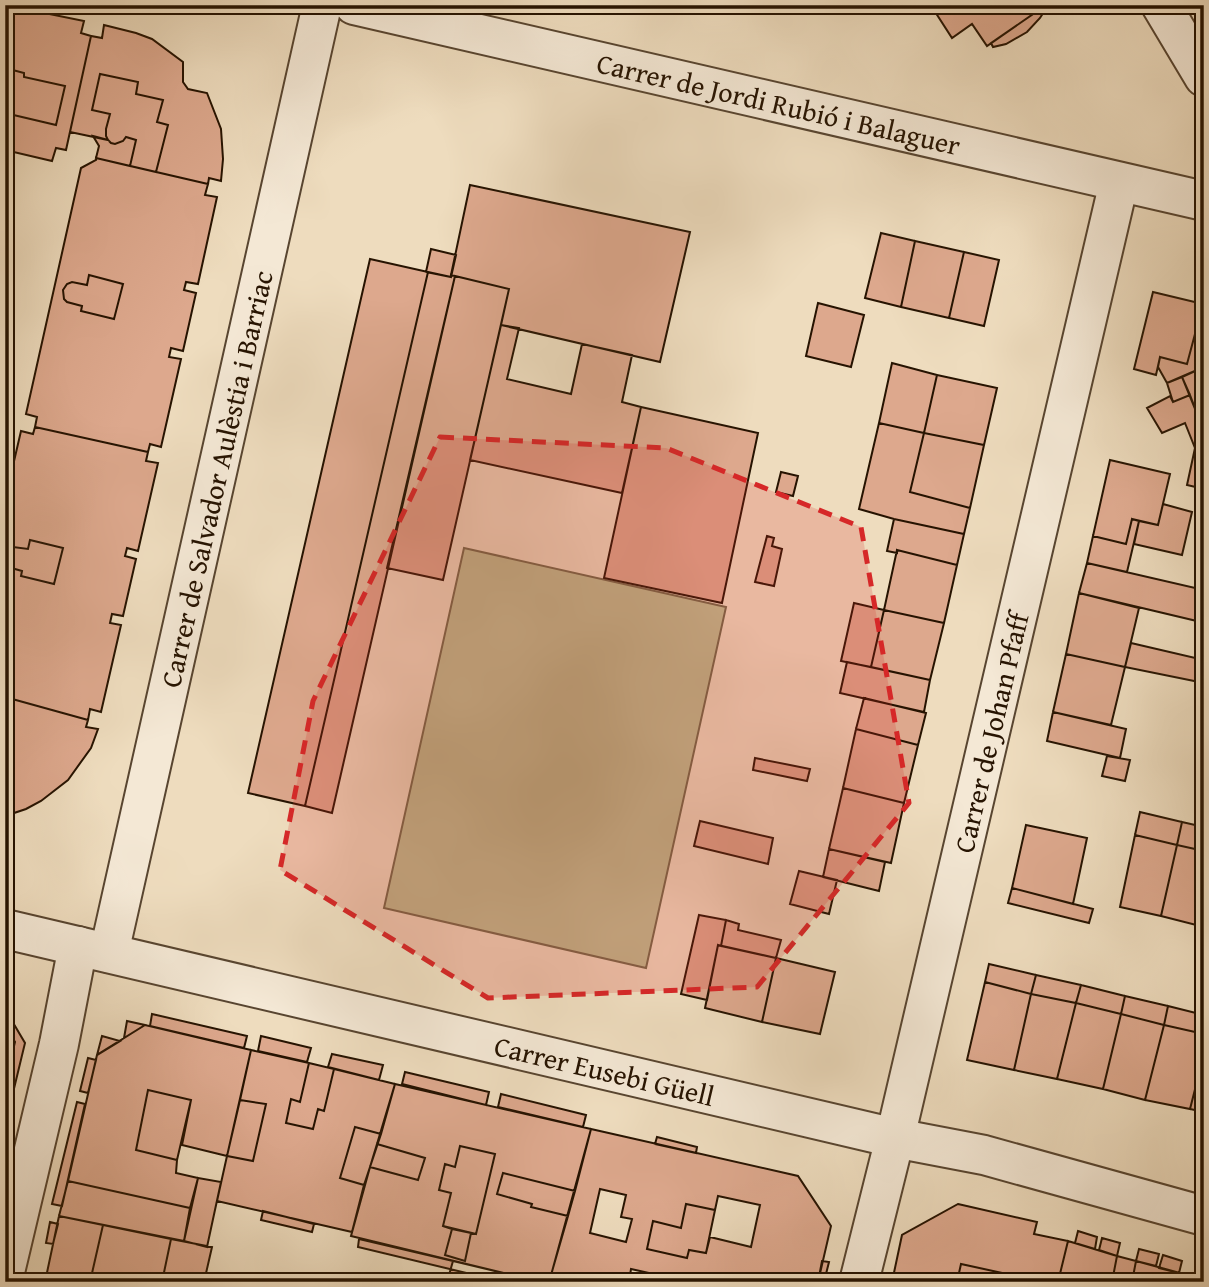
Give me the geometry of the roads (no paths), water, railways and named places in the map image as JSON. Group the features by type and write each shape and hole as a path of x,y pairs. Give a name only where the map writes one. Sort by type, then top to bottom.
{"street":[{"name":"Carrer de Salvador Aulèstia i Barriac","path":"5,1272 59,1044 93,949 322,5"},
{"name":"Carrer de Jordi Rubió i Balaguer","path":"354,5 1204,201"},
{"path":"1161,5 1204,77"},
{"name":"Carrer de Johan Pfaff","path":"859,1282 1119,182"},
{"name":"Carrer Eusebi Güell","path":"5,929 895,1138 984,1155 1204,1216"}]}
